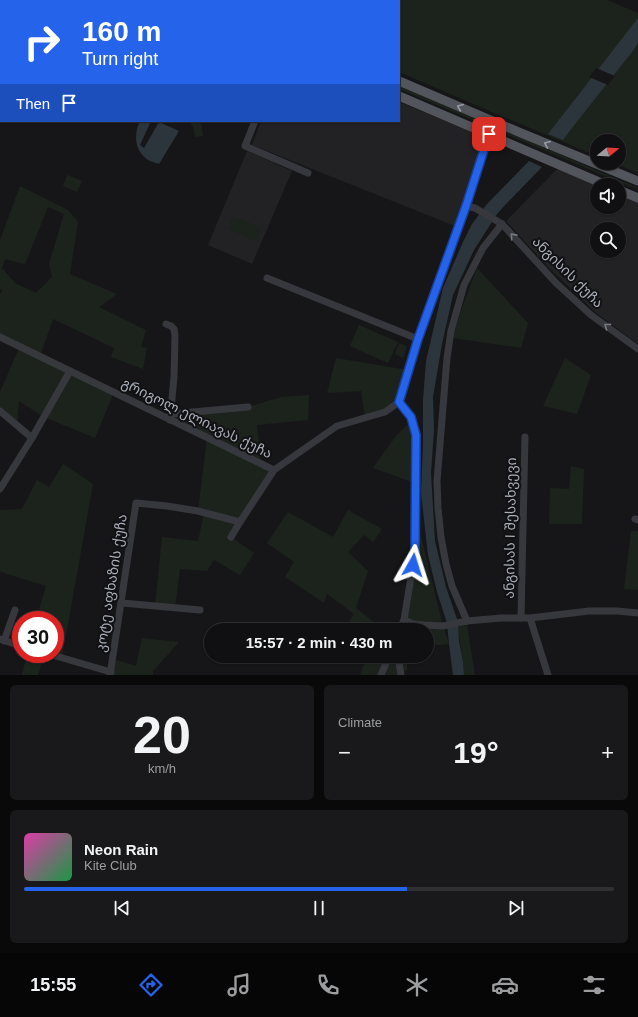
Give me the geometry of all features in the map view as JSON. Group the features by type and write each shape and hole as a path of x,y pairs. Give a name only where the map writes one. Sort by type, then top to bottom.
{"main road":[{"path":"400,81 521,134 638,182"},
{"path":"400,96 590,178"},
{"path":"626,193 638,198"}],"street":[{"path":"254,122 245,146 308,173"},
{"path":"402,623 415,552 416,435 411,417 399,402 418,339 466,206 489,134"},
{"name":"ანგისის ქუჩა","path":"466,206 475,208 502,224 556,283 591,315 638,349"},
{"path":"467,621 452,586 440,537 437,481 447,358 451,331 464,285 483,248 502,224"},
{"path":"267,278 418,339"},
{"path":"166,324 174,329 175,336 174,377 170,416 248,406"},
{"name":"გრიგოლ ელიავას ქუჩა","path":"0,337 70,371 170,416 274,470 337,426 385,412 399,402"},
{"path":"0,489 32,438 70,371"},
{"path":"0,411 32,438"},
{"name":"ანგისას I შესახვევი","path":"521,618 525,437"},
{"path":"231,536 274,470"},
{"name":"კოტე აფხაზის ქუჩა","path":"111,674 136,503 198,511 240,522"},
{"path":"122,603 200,610"},
{"path":"12,643 2,640 16,610"},
{"name":"ანგისას I შესახვევი","path":"404,620 413,624 424,626 443,626 467,621 501,618 530,618 589,611 638,613"},
{"path":"530,618 548,675"},
{"path":"64,659 111,674"},
{"path":"381,675 386,663"},
{"path":"399,663 401,675"}],"shaded area":[{"path":"400,0 607,0 638,13 638,173 626,168 626,134 590,134 590,153 400,72"},
{"path":"638,18 638,43 632,52 563,140 548,134"},
{"path":"400,86 590,168 590,170 400,89"},
{"path":"400,102 485,137 455,226 252,145 261,122 400,122"},
{"path":"140,122 151,122 140,145 144,148 159,122 179,131 159,164 145,158 138,149 136,132"},
{"path":"190,122 201,122 203,136 195,137 194,129"},
{"path":"247,151 292,171 252,264 208,245"},
{"path":"529,161 542,167 497,214 474,250 453,295 442,344 433,397 434,430 431,473 435,541 446,587 458,622 464,675 453,675 447,623 437,592 428,555 421,493 423,400 426,361 443,288 472,224 487,204"},
{"path":"560,166 590,181 590,214 626,214 626,193 638,198 638,344 595,312 549,268 506,221"},
{"path":"591,170 596,170 615,178 610,178"},
{"path":"67,175 82,181 77,192 63,186"},
{"path":"626,183 638,188 638,190 626,185"},
{"path":"20,186 68,210 78,222 70,274 117,294 99,307 146,330 141,347 147,348 143,369 111,357 114,348 53,319 40,356 114,392 95,438 44,417 19,401 17,425 0,411 0,392 20,346 0,337 0,295 2,290 0,289 0,240","holes":["48,207 64,214 49,264 52,277 36,293 15,283 2,268 5,259 25,264"]},
{"path":"233,216 261,228 256,241 228,229"},
{"path":"477,268 528,323 521,348 453,338 460,313"},
{"path":"359,325 398,342 388,363 350,346"},
{"path":"399,343 407,346 403,358 395,354"},
{"path":"336,358 408,370 399,402 365,418 361,391 327,393"},
{"path":"565,358 591,375 577,414 543,406"},
{"path":"309,395 308,420 257,425 261,464 274,470 231,537 254,553 240,575 214,560 207,571 180,569 175,608 155,606 162,537 198,541 204,513 198,511 207,438 170,420 171,414 248,407 281,397"},
{"path":"407,425 416,435 415,483 373,468 396,436"},
{"path":"63,464 93,484 64,647 64,611 39,611 46,586 0,571 0,510 22,509 37,480 49,487"},
{"path":"571,466 584,469 582,524 549,524 550,488 569,489"},
{"path":"348,510 382,529 373,542 364,535 348,552 368,571 356,608 375,623 348,623 354,614 327,594 324,603 285,577 294,562 267,543 288,512 333,537"},
{"path":"415,512 443,626 449,644 434,644 434,623 400,623 415,552"},
{"path":"631,531 638,531 638,590 624,589"},
{"path":"467,625 475,675 464,675 458,627"},
{"path":"142,638 179,642 153,671 153,675 110,675 113,659 136,666"},
{"path":"25,663 42,663 38,675 22,675"},
{"path":"364,663 407,663 407,670 401,671 401,675 360,675"}],"pier":[{"path":"596,68 615,76 608,85 589,77"}],"route":[{"path":"413,565 415,552 416,435 411,417 399,402 418,339 466,206 489,134"}]}
